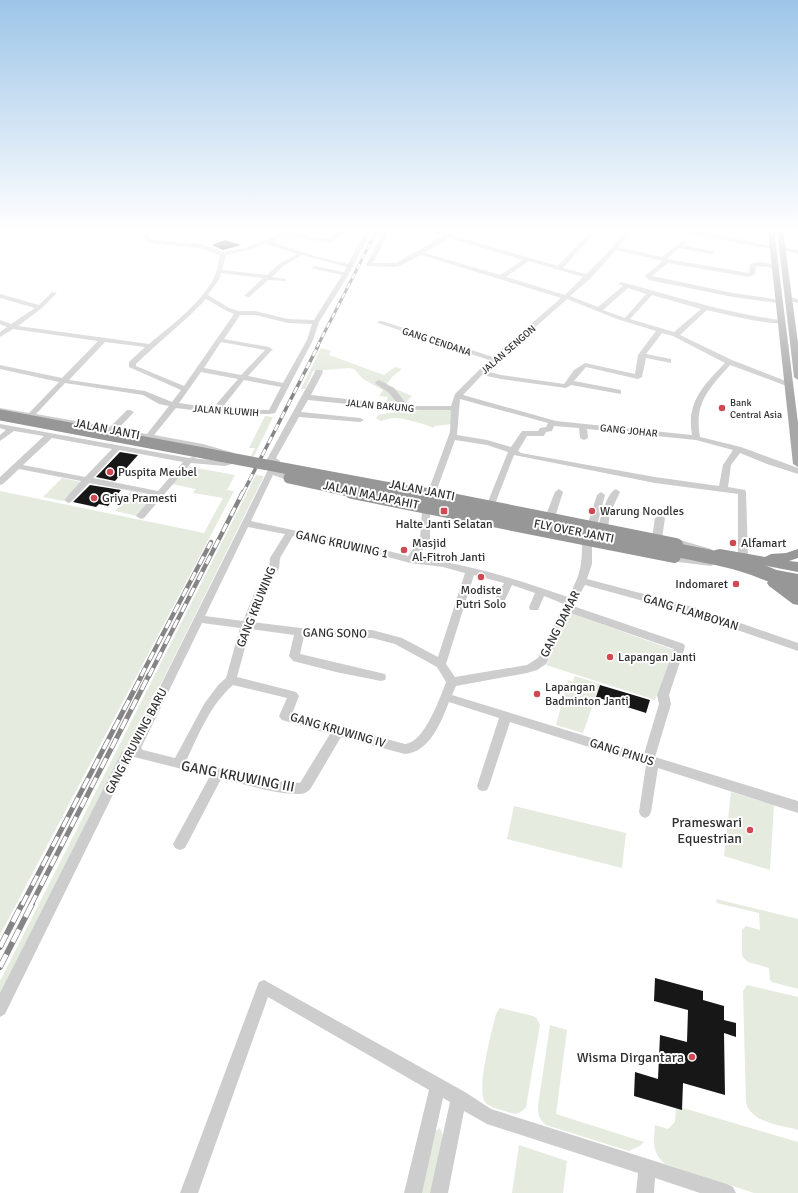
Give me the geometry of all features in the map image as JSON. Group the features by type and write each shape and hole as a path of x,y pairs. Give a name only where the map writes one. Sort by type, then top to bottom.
{"highway":[{"name":"JALAN MAJAPAHIT","path":"0,415 272,472 345,484"},
{"name":"JALAN MAJAPAHIT","path":"0,421 55,435 743,563 798,567"},
{"name":"JALAN MAJAPAHIT","path":"272,472 348,479 675,550"},
{"name":"FLY OVER JANTI","path":"345,484 738,563 767,572 787,582 798,590"},
{"path":"743,563 780,558 798,553"},
{"path":"743,563 798,579"},
{"path":"743,563 777,584 798,600"}],"main road":[{"path":"776,286 798,464"},
{"path":"786,286 798,377"},
{"path":"781,325 792,328"}],"street":[{"path":"185,389 133,367 132,364 150,346 173,328 212,286"},
{"path":"247,296 258,286"},
{"path":"199,369 286,386 310,340 316,322 339,286"},
{"path":"527,286 566,297 626,320 675,335 729,362 787,383"},
{"name":"JALAN SENGON","path":"432,492 453,437 455,402 458,396 493,359 579,286"},
{"path":"599,310 623,286"},
{"path":"626,286 705,309 781,325"},
{"path":"687,286 734,295 778,301"},
{"path":"0,335 40,307 54,293"},
{"path":"626,320 650,293"},
{"path":"204,295 238,313 255,312 288,321 316,322"},
{"path":"0,296 40,307"},
{"path":"788,299 798,300"},
{"path":"675,335 705,309"},
{"path":"149,437 174,405 238,313"},
{"path":"0,322 13,326 150,346"},
{"name":"GANG CENDANA","path":"380,322 493,359"},
{"path":"480,372 501,377 566,386 577,372 585,365 638,377 642,355 661,330"},
{"path":"31,415 103,340"},
{"path":"215,411 243,377 269,349 219,340"},
{"path":"642,355 668,361"},
{"path":"696,438 694,416 698,403 703,392 729,362"},
{"name":"JALAN KLUWIH","path":"0,367 64,381 145,393 162,402 215,411 270,412 286,386"},
{"path":"272,472 276,462 270,461 319,372"},
{"path":"379,382 391,390 406,408"},
{"path":"569,382 618,392"},
{"name":"GANG JOHAR","path":"458,396 556,422 696,438 738,449 798,471"},
{"name":"JALAN BAKUNG","path":"306,397 406,408 455,408"},
{"name":"JALAN JANTI","path":"0,410 200,446 231,455 236,460 225,463 188,460 0,426"},
{"path":"112,430 130,412"},
{"path":"296,414 360,420"},
{"path":"0,482 70,422"},
{"path":"491,504 510,454 514,451 520,437 525,433 541,434 542,430 548,429 551,424 556,422"},
{"path":"583,426 584,438"},
{"path":"0,439 12,429"},
{"path":"453,437 491,444 514,451 519,455 620,474 742,492 743,563"},
{"path":"141,516 188,460 202,454 203,452 200,446"},
{"path":"68,500 117,448"},
{"path":"723,489 727,465 738,449"},
{"path":"17,466 160,494"},
{"name":"JALAN JANTI","path":"272,472 338,474 432,492 592,526 658,538 711,557"},
{"name":"JALAN JANTI","path":"272,472 328,491 587,544 674,560 711,557"},
{"name":"GANG KRUWING BARU","path":"0,1009 126,756 135,749 245,523 272,472"},
{"path":"328,491 324,488 322,480 328,475 338,474"},
{"path":"550,517 559,492"},
{"path":"603,528 606,513 616,492"},
{"path":"592,526 600,495"},
{"path":"513,528 519,510"},
{"path":"410,560 424,539 426,511"},
{"path":"658,538 660,518"},
{"name":"GANG KRUWING 1","path":"245,523 376,551 410,560 443,564 510,581 541,591 569,605 680,648 663,695 665,704 650,760"},
{"name":"GANG KRUWING","path":"231,680 246,625 259,594 274,568 275,558 290,533"},
{"name":"GANG DAMAR","path":"452,682 527,669 539,664 542,661 569,605 582,582 587,564 587,544"},
{"path":"446,697 452,682 441,664 471,571"},
{"path":"501,597 510,581"},
{"name":"GANG FLAMBOYAN","path":"582,582 693,611 798,647"},
{"path":"534,607 541,591"},
{"name":"GANG SONO","path":"198,619 300,633 372,634 398,641 441,664"},
{"path":"300,633 294,656 297,658 336,668 381,676"},
{"path":"178,764 211,702 223,685 231,680"},
{"name":"GANG KRUWING IV","path":"231,680 292,695 293,696 285,716 286,717 404,749 418,745 428,731 446,697"},
{"name":"GANG PINUS","path":"446,697 798,807"},
{"path":"484,786 506,716"},
{"name":"GANG KRUWING III","path":"135,749 135,751 139,754 178,764 278,786 299,789 304,788 307,784 338,731"},
{"path":"645,812 650,760"},
{"path":"180,844 218,773"},
{"path":"189,1193 264,987 438,1086 487,1116 727,1193"},
{"path":"413,1193 438,1086"},
{"path":"439,1193 458,1098"},
{"path":"645,1193 647,1167"}],"shaded area":[{"path":"321,348 331,351 329,355 384,375 395,367 402,369 392,377 386,385 412,396 407,401 409,403 401,407 395,406 395,403 386,402 388,397 379,396 383,390 363,379 354,369 349,368 313,371 305,389 301,389"},
{"path":"453,409 452,424 435,426 433,428 396,418 380,421 376,418 378,415 397,412"},
{"path":"265,416 273,417 254,456 251,456 255,448 249,448"},
{"path":"186,466 235,475 227,490 234,491 0,935 0,491 204,533 223,498 193,493 196,489 171,484"},
{"path":"256,475 264,476 127,752 0,1001 0,981"},
{"path":"62,478 81,482 63,501 43,497"},
{"path":"131,491 153,496 137,516 115,511"},
{"name":"Lapangan Janti","path":"570,613 674,650 655,700 546,665"},
{"path":"575,676 600,684 583,733 556,725 568,680 573,682"},
{"name":"Prameswari Equestrian","path":"731,792 774,805 770,870 724,856"},
{"path":"514,806 626,833 622,868 507,839"},
{"path":"716,899 798,919 798,989 772,982 770,980 769,968 748,962 742,956 742,930 746,926 760,930 759,913 717,903"},
{"path":"747,985 798,997 798,1130 775,1125 760,1119 749,1110 746,1103 743,991"},
{"path":"500,1008 533,1016 537,1019 540,1025 526,1107 521,1112 516,1114 494,1108 485,1102 483,1095 483,1072 488,1046 496,1014"},
{"path":"550,1025 567,1030 556,1114 644,1142 640,1146 629,1151 546,1125 540,1119 538,1106"},
{"path":"676,1106 798,1142 798,1193 754,1193 665,1164 655,1151 655,1125 668,1129 675,1122"},
{"path":"440,1128 443,1135 431,1193 420,1193 434,1132"},
{"path":"519,1145 567,1161 563,1193 512,1193"}],"building":[{"path":"120,452 138,455 115,481 96,477"},
{"name":"Griya Pramesti","path":"90,485 121,490 108,506 99,504 96,507 73,502"},
{"path":"600,685 650,700 646,713 596,697"},
{"name":"Wisma Dirgantara","path":"655,978 703,991 703,1000 724,1006 724,1020 736,1023 736,1037 724,1033 725,1095 683,1083 682,1110 634,1096 635,1072 658,1079 660,1035 687,1042 688,1010 654,1001"}],"railway":[{"path":"317,347 348,286"},
{"path":"243,493 318,346"},
{"path":"149,676 243,492"},
{"path":"141,676 211,542"},
{"path":"22,905 142,675"},
{"path":"31,905 149,675"},
{"path":"0,947 22,904"},
{"path":"0,967 32,904"}],"place":[{"name":"Bank Central Asia","path":"722,408"},
{"name":"Puspita Meubel","path":"110,472"},
{"name":"Griya Pramesti","path":"94,498"},
{"name":"Halte Janti Selatan","path":"444,511"},
{"name":"Warung Noodles","path":"592,511"},
{"name":"Alfamart","path":"733,543"},
{"name":"Masjid Al-Fitroh Janti","path":"404,550"},
{"name":"Modiste Putri Solo","path":"481,577"},
{"name":"Indomaret","path":"736,584"},
{"name":"Lapangan Janti","path":"610,657"},
{"name":"Lapangan Badminton Janti","path":"537,694"},
{"name":"Prameswari Equestrian","path":"750,830"},
{"name":"Wisma Dirgantara","path":"692,1057"}]}
